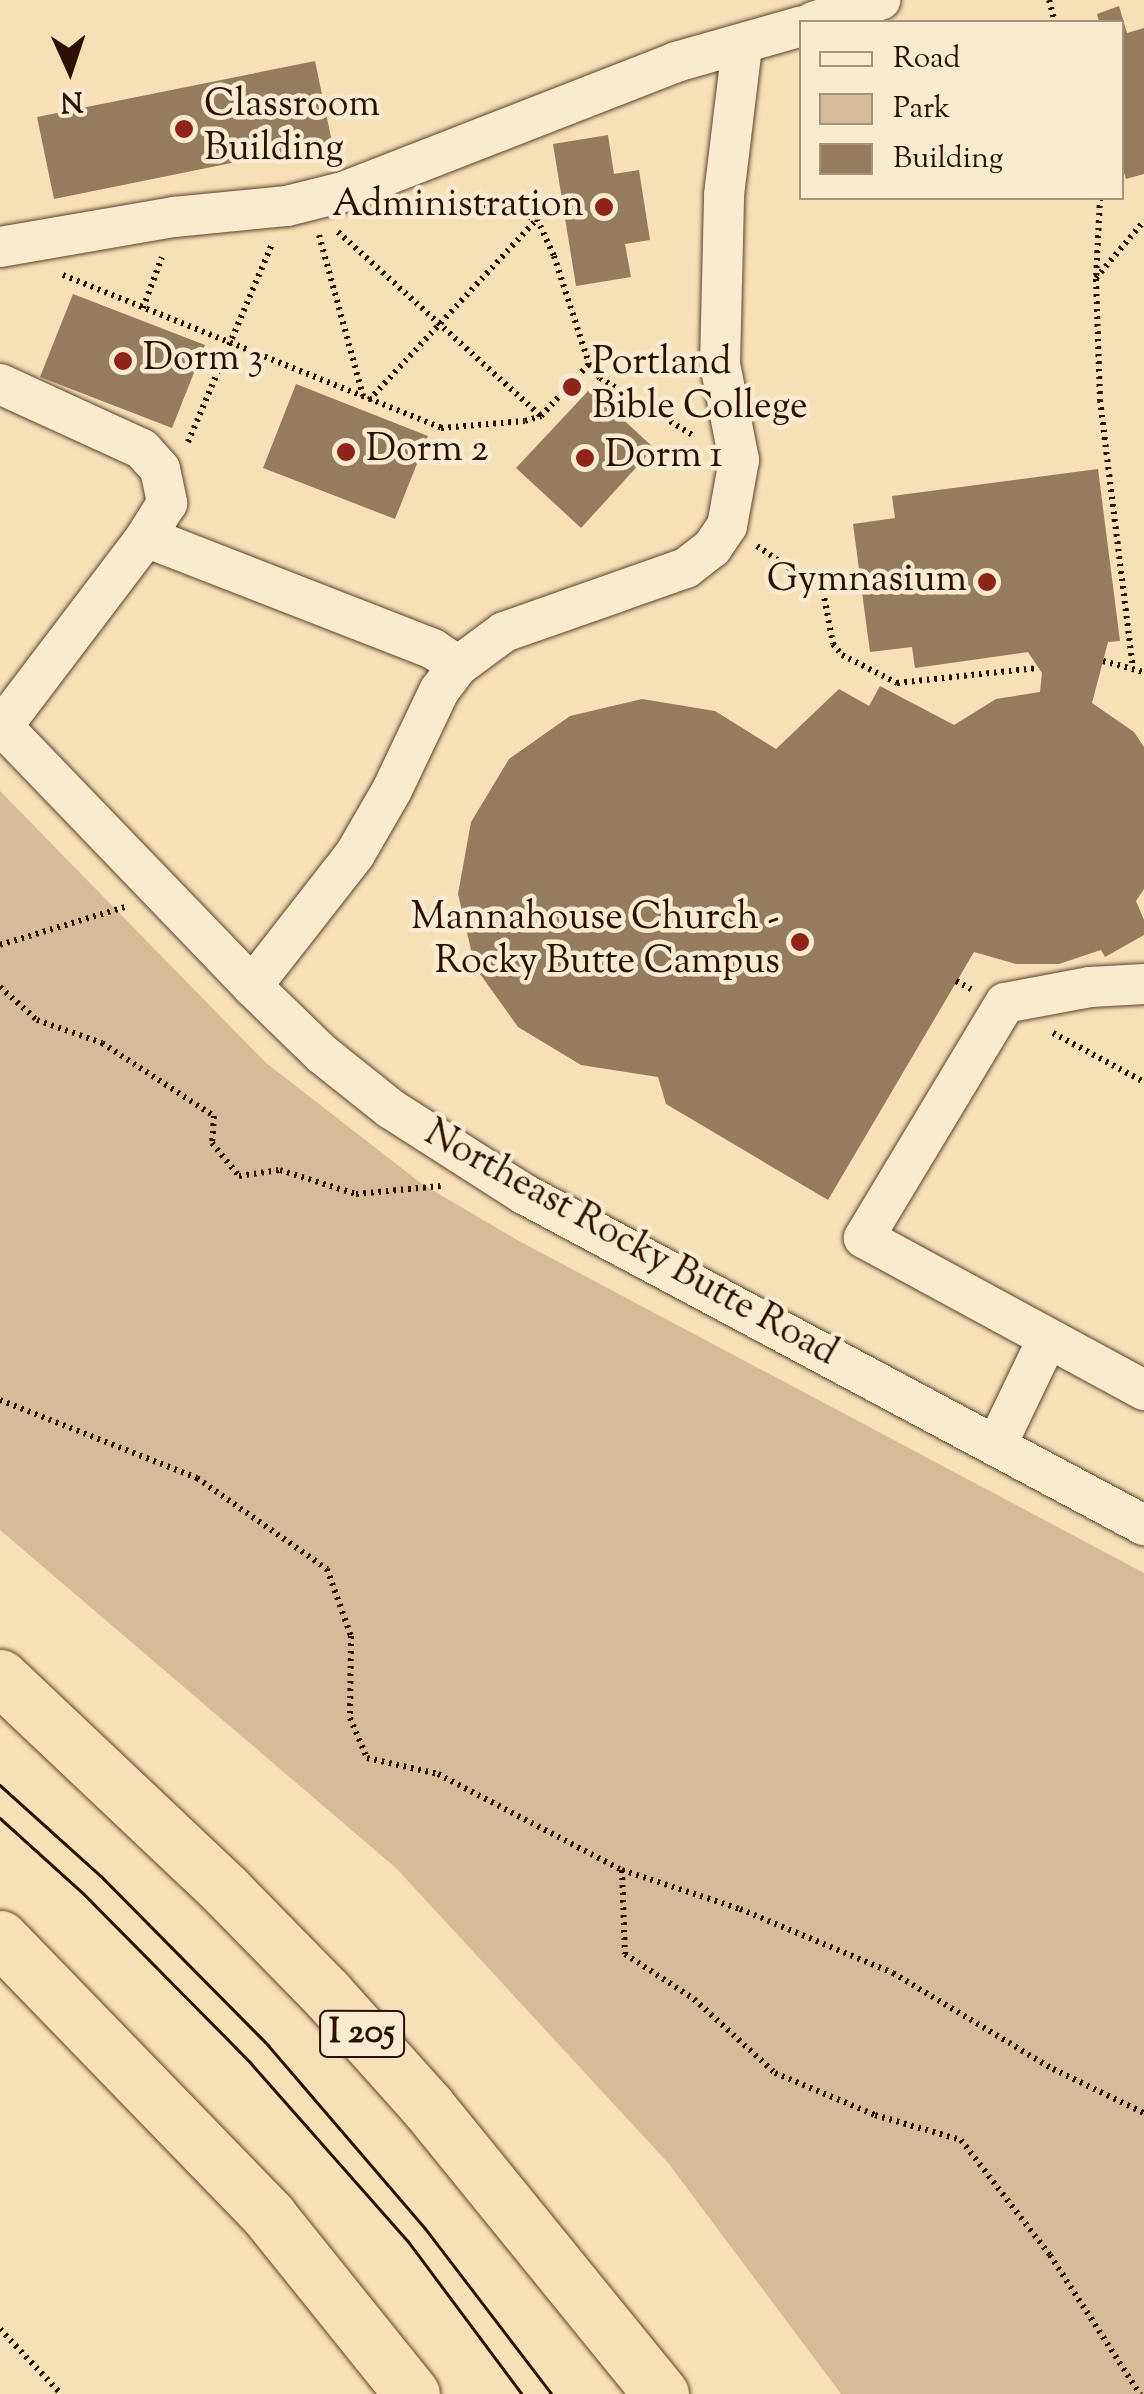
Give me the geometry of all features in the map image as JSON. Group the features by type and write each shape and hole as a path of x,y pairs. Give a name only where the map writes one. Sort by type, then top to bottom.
{"highway":[{"name":"I 205","path":"0,1677 226,1891 326,1993 427,2106 660,2394"},
{"path":"0,1938 269,2216 412,2394"}],"street":[{"path":"818,20 866,2"},
{"path":"0,247 174,217 287,206 339,218 676,62 799,27"},
{"path":"252,986 355,854 392,790 439,691 458,666 504,632 686,568 712,548 727,526 739,460 720,364 724,195 742,46"},
{"path":"0,384 142,449 160,469 166,503 146,538 1,725"},
{"path":"146,538 432,648 458,666"},
{"name":"Northeast Rocky Butte Road","path":"1,725 252,986 322,1054 391,1110 474,1164 1144,1525"},
{"path":"1144,984 1090,987 1004,1003 864,1238 1144,1390"},
{"path":"996,1446 1047,1340"}],"path":[{"path":"1100,200 1096,279 1100,400 1134,667"},
{"path":"413,203 499,210 537,219"},
{"path":"304,237 319,235 339,218 440,324 541,416"},
{"path":"367,398 537,219"},
{"path":"537,219 554,256 589,364 600,378 692,434"},
{"path":"1096,279 1144,220"},
{"path":"319,235 367,398"},
{"path":"160,469 184,450 274,240 255,243"},
{"path":"146,258 181,253"},
{"path":"143,308 163,256"},
{"path":"76,267 60,272 441,428 525,422 541,416 589,364"},
{"path":"727,526 823,591 833,644 858,665 897,684 1038,668"},
{"path":"1103,661 1144,672"},
{"path":"0,945 165,895"},
{"path":"0,987 37,1020 102,1044 214,1116 212,1143 239,1176 280,1170 356,1194 449,1186 474,1164"},
{"path":"0,1400 197,1478 327,1569 352,1636 350,1718 368,1758 438,1774 622,1870 740,1909 893,1973 1053,2069 1144,2113"},
{"path":"622,1870 625,1954 694,1999 775,2073 875,2114 962,2140 1050,2255 1140,2394"},
{"path":"0,2330 61,2394"}],"green space":[{"path":"0,791 265,1062 422,1184 519,1241 1144,1573 1144,2394 841,2394 669,2164 396,1868 0,1530"}],"building":[{"path":"1119,6 1123,20 1098,20 1097,14"},
{"path":"1124,23 1127,33 1144,28 1144,174 1126,179"},
{"name":"Classroom Building","path":"315,61 332,142 309,147 311,157 287,162 285,152 54,199 37,117"},
{"name":"Administration","path":"608,135 614,174 639,170 650,240 625,244 631,277 576,286 553,144"},
{"name":"Dorm 3","path":"73,294 205,345 172,428 40,377"},
{"name":"Dorm 2","path":"296,384 428,436 395,519 263,468"},
{"name":"Dorm 1","path":"590,389 654,448 581,528 516,468"},
{"name":"Mannahouse Church - Rocky Butte Campus","path":"1098,469 1120,641 1108,642 1092,703 1134,732 1144,747 1144,889 1136,901 1144,920 1144,935 1105,957 1101,950 1059,964 1016,964 974,952 828,1200 666,1104 658,1077 581,1065 518,1027 475,967 458,894 471,822 509,759 570,716 642,699 715,711 776,749 839,689 869,706 880,686 954,725 996,699 1040,692 1042,673 1028,652 915,668 912,647 870,652 853,524 895,518 892,496"}],"tram line":[{"path":"0,1785 101,1876 269,2046 425,2228 552,2394"},
{"path":"0,1818 83,1893 250,2062 408,2241 522,2394"}],"place":[{"name":"Classroom Building","path":"184,129"},
{"name":"Administration","path":"604,207"},
{"name":"Dorm 3","path":"123,361"},
{"name":"Portland Bible College","path":"572,387"},
{"name":"Dorm 2","path":"346,452"},
{"name":"Dorm 1","path":"585,458"},
{"name":"Gymnasium","path":"987,582"},
{"name":"Mannahouse Church - Rocky Butte Campus","path":"800,942"}]}
